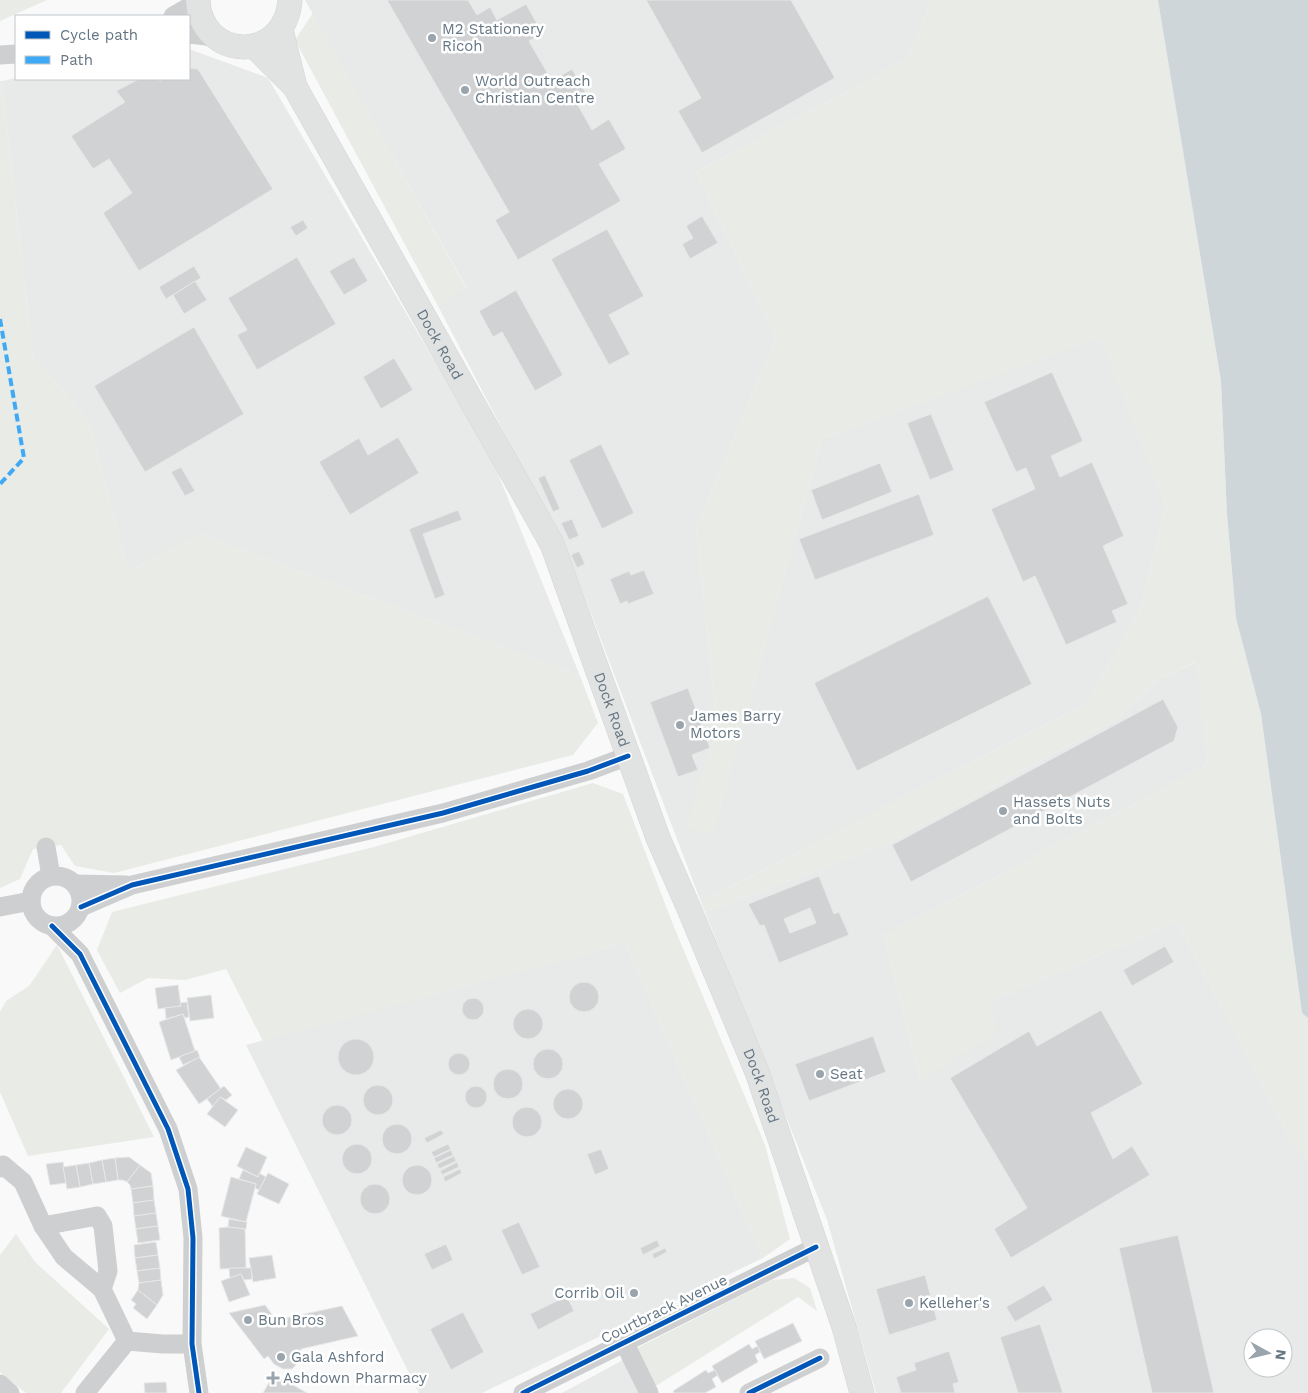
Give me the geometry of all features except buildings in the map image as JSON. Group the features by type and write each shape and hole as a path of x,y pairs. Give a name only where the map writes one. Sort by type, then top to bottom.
{"main road":[{"path":"198,1 203,21 215,37 233,46 254,46 269,40 281,30 287,20 290,0"},
{"name":"Dock Road","path":"281,30 295,87 552,544 658,838 756,1072 844,1327 862,1393"},
{"name":"Dock Road","path":"254,46 295,87"}],"street":[{"path":"175,15 198,1"},
{"path":"190,34 215,37"},
{"path":"0,55 15,54"},
{"path":"80,954 80,910 80,891 68,878 51,876 43,879 37,885 31,901 36,917 42,923 52,926 67,925 80,910 132,885 443,813 588,771 628,756"},
{"path":"46,847 51,876"},
{"path":"75,884 132,885"},
{"path":"0,907 31,901"},
{"path":"52,926 80,954 168,1130 188,1189 193,1238 192,1344 199,1393"},
{"path":"0,1168 3,1165 22,1182 43,1226 64,1257 102,1289 127,1341"},
{"path":"43,1226 96,1216 103,1226 108,1271 102,1289"},
{"name":"Courtbrack Avenue","path":"523,1393 816,1248"},
{"path":"127,1341 192,1344"},
{"path":"85,1393 127,1341"},
{"path":"624,1342 649,1393"},
{"path":"749,1393 820,1358"},
{"path":"0,1384 10,1393"}],"shaded area":[{"path":"0,0 47,0 0,21"},
{"path":"305,0 932,0 906,60 696,172 776,337 696,528 717,727 686,828 713,834 822,439 1100,337 1166,505 1141,608 1087,703 701,902 571,561 438,306 466,287"},
{"path":"932,0 1158,0 1221,381 1227,514 1236,618 1261,714 1302,1013 1308,1018 1308,1159 1291,1140 1177,922 991,1001 997,1033 920,1081 884,936 1208,765 1195,662 1159,679 1119,718 887,844 705,912 701,902 1087,703 1141,608 1166,505 1100,338 822,439 713,835 685,829 717,727 696,528 776,337 696,172 906,60"},
{"path":"1158,0 1308,0 1308,1018 1302,1013 1261,714 1236,618 1227,514 1221,381"},
{"path":"313,13 466,288 438,306 295,40"},
{"path":"190,49 268,78 492,459 580,676 200,534 128,571 90,424 61,388 33,358 2,81 15,78 15,80 190,80"},
{"path":"0,81 2,81 33,358 61,388 90,424 128,571 200,534 580,676 598,723 573,755 114,873 75,866 61,845 33,849 20,879 0,888"},
{"path":"1196,662 1208,765 884,936 920,1081 991,1001 1177,922 1291,1140 1308,1159 1308,1393 876,1393 827,1220 705,912 887,844 1119,718 1159,679"},
{"path":"593,783 623,794 672,922 765,1145 790,1239 763,1258 625,943 263,1041 226,969 185,980 148,978 120,993 97,950 112,912 374,847"},
{"path":"625,943 763,1258 482,1393 419,1393 246,1045"},
{"path":"57,945 154,1137 28,1156 0,1092 0,1012 6,1001 29,986"},
{"path":"16,1234 35,1262 109,1329 61,1393 26,1393 0,1372 0,1255"},
{"path":"794,1278 810,1288 817,1311 798,1297 654,1387 635,1349 772,1280"},
{"path":"623,1360 642,1393 562,1393"}],"marked path":[{"path":"0,319 24,458 0,484"}],"cycle path":[{"path":"81,907 132,885 443,813 588,771 628,756"},
{"path":"52,926 80,954 168,1129 188,1189 193,1238 192,1344 199,1393"},
{"path":"523,1393 816,1247"},
{"path":"749,1393 820,1358"}],"place":[{"name":"M2 Stationery Ricoh","path":"432,38"},
{"name":"World Outreach Christian Centre","path":"465,90"},
{"name":"James Barry Motors","path":"680,725"},
{"name":"Hassets Nuts and Bolts","path":"1003,811"},
{"name":"Seat","path":"820,1074"},
{"name":"Corrib Oil","path":"634,1293"},
{"name":"Kelleher's","path":"909,1303"},
{"name":"Bun Bros","path":"248,1320"},
{"name":"Gala Ashford","path":"281,1357"},
{"name":"Ashdown Pharmacy","path":"273,1378"}]}
